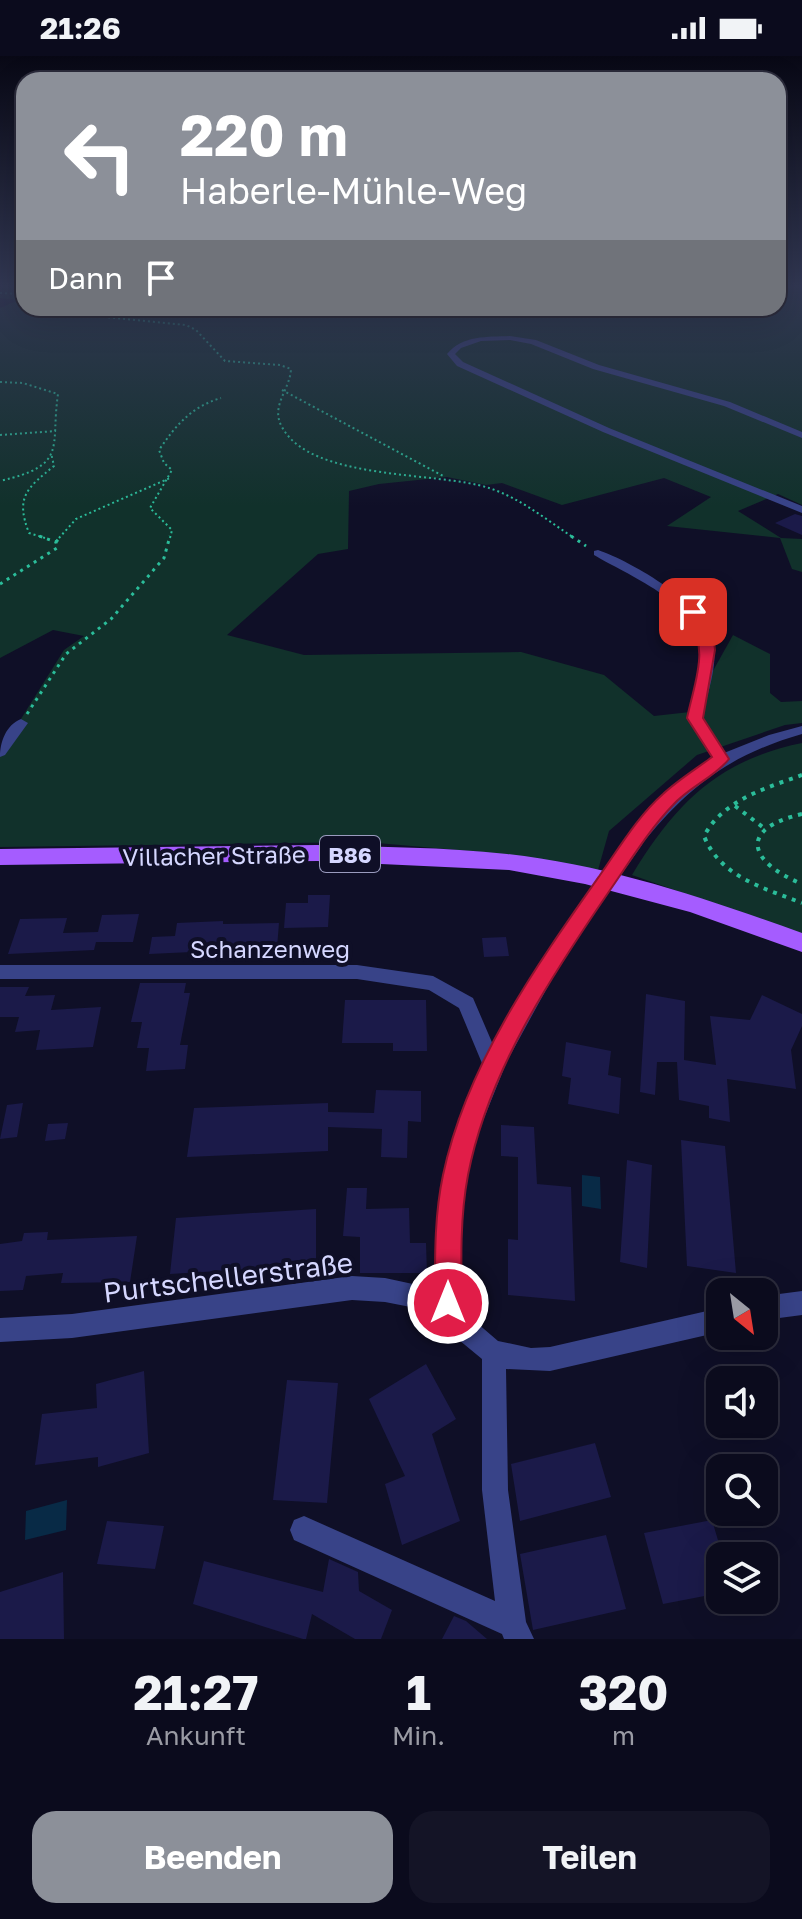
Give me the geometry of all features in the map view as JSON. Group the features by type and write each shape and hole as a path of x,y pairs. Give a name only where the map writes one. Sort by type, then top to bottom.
{"main road":[{"name":"Villacher Straße","path":"0,857 317,853 509,862 585,876 694,904 801,944"}],"street":[{"path":"454,358 460,364 606,430 802,513"},
{"path":"571,358 727,404 802,435"},
{"path":"598,553 693,612 706,632 708,650 695,718 721,759"},
{"path":"0,752 21,723"},
{"path":"706,1323 550,1359 522,1361 494,1355 476,1342 448,1303 448,1240 455,1176 471,1118 493,1066 561,946 635,841 668,799 721,759 757,742 802,730"},
{"name":"Schanzenweg","path":"0,972 357,972 433,983 466,1003 493,1066"},
{"name":"Purtschellerstraße","path":"0,1330 72,1326 352,1288 385,1290 448,1303"},
{"path":"778,1306 802,1303"},
{"path":"494,1355 495,1490 515,1632"},
{"path":"304,1530 515,1632"}],"path":[{"path":"225,358 230,363 286,366 293,372 277,400 281,425 290,440 305,451 358,468 448,479 488,488 515,499 598,553"},
{"path":"0,382 23,383 58,394 55,409 57,441 51,453 38,469 0,481"},
{"path":"282,390 331,413 382,445 448,479"},
{"path":"21,723 66,654 111,619 164,558 172,530 150,508 150,502 170,478 172,470 164,463 159,450 178,420 199,405 221,398"},
{"path":"0,435 56,431"},
{"path":"51,453 54,466 34,481 24,495 20,514 29,533 56,542"},
{"path":"56,542 76,519 170,478"},
{"path":"0,584 57,548 56,542"},
{"path":"802,775 748,795 706,831 705,842 710,852 739,875 802,903"},
{"path":"735,806 764,828"},
{"path":"802,814 764,828 759,847 765,863 780,875 802,884"}],"green space":[{"path":"0,358 802,358 802,505 778,494 738,511 781,538 802,539 802,572 792,569 780,538 667,526 711,497 664,478 562,505 502,483 486,485 447,477 379,484 349,491 348,549 318,554 227,635 304,655 521,652 604,675 654,716 690,712 733,635 770,654 770,693 781,702 802,701 802,723 785,725 697,755 609,831 598,870 480,852 366,842 0,847 0,756 23,723 19,722 64,650 84,636 53,630 0,658"},
{"path":"802,743 802,935 632,875 665,827 702,789 746,761"}],"water":[{"path":"582,1175 600,1177 601,1209 582,1206"},
{"path":"67,1500 66,1530 25,1540 26,1511"}],"building":[{"path":"795,514 802,516 802,535 775,523"},
{"path":"308,895 330,895 328,927 284,928 286,903 308,903"},
{"path":"139,914 133,942 96,942 94,950 8,954 20,919 67,918 63,933 98,932 102,915"},
{"path":"223,921 223,924 279,923 277,948 149,954 152,937 175,936 177,923"},
{"path":"506,937 509,956 484,957 482,938"},
{"path":"140,983 186,983 184,993 190,993 180,1045 188,1045 185,1069 146,1071 149,1048 137,1048 142,1022 131,1022"},
{"path":"0,987 29,987 25,996 55,995 51,1010 101,1007 93,1047 36,1050 40,1030 15,1032 19,1017 0,1017"},
{"path":"646,994 685,1001 684,1060 716,1065 710,1016 750,1020 762,995 802,1014 802,1026 791,1050 796,1089 727,1079 730,1122 709,1118 709,1106 679,1100 677,1062 657,1062 655,1095 640,1092"},
{"path":"345,1000 426,1000 427,1051 393,1051 393,1043 342,1043"},
{"path":"566,1042 611,1051 608,1075 621,1078 619,1114 568,1104 571,1078 562,1076"},
{"path":"376,1090 421,1091 421,1122 408,1121 407,1158 381,1157 382,1129 328,1127 328,1151 187,1157 194,1108 328,1103 328,1112 374,1113"},
{"path":"23,1103 17,1137 0,1139 7,1105"},
{"path":"68,1123 65,1139 45,1141 48,1124"},
{"path":"501,1125 534,1127 537,1184 571,1187 575,1301 508,1295 508,1239 518,1240 518,1157 501,1156"},
{"path":"681,1140 725,1146 736,1273 687,1266"},
{"path":"627,1160 652,1165 647,1268 620,1262"},
{"path":"347,1188 367,1188 366,1209 409,1208 410,1243 426,1243 427,1273 360,1273 360,1237 343,1236"},
{"path":"316,1209 316,1265 170,1274 176,1218"},
{"path":"48,1232 47,1240 137,1236 130,1282 61,1283 63,1273 26,1276 23,1290 0,1291 0,1244 22,1241 24,1233"},
{"path":"426,1364 456,1419 432,1434 460,1521 402,1545 385,1484 405,1476 369,1399"},
{"path":"144,1371 149,1453 98,1467 98,1457 35,1465 42,1414 97,1408 96,1384"},
{"path":"287,1380 338,1383 327,1503 273,1500"},
{"path":"595,1443 611,1497 520,1521 511,1464"},
{"path":"107,1521 164,1526 155,1569 97,1564"},
{"path":"706,1521 706,1526 714,1526 719,1542 706,1542 706,1596 663,1604 644,1533"},
{"path":"606,1535 626,1609 533,1630 520,1554"},
{"path":"329,1559 358,1572 359,1591 392,1610 381,1639 355,1639 312,1614 306,1639 303,1639 193,1604 204,1561 323,1592"},
{"path":"63,1572 64,1639 0,1639 0,1592"},
{"path":"454,1616 466,1621 487,1639 442,1639"}],"route":[{"path":"448,1303 448,1240 455,1176 471,1118 493,1066 561,946 635,841 668,799 721,759 695,718 708,650 706,632 693,612"}]}
